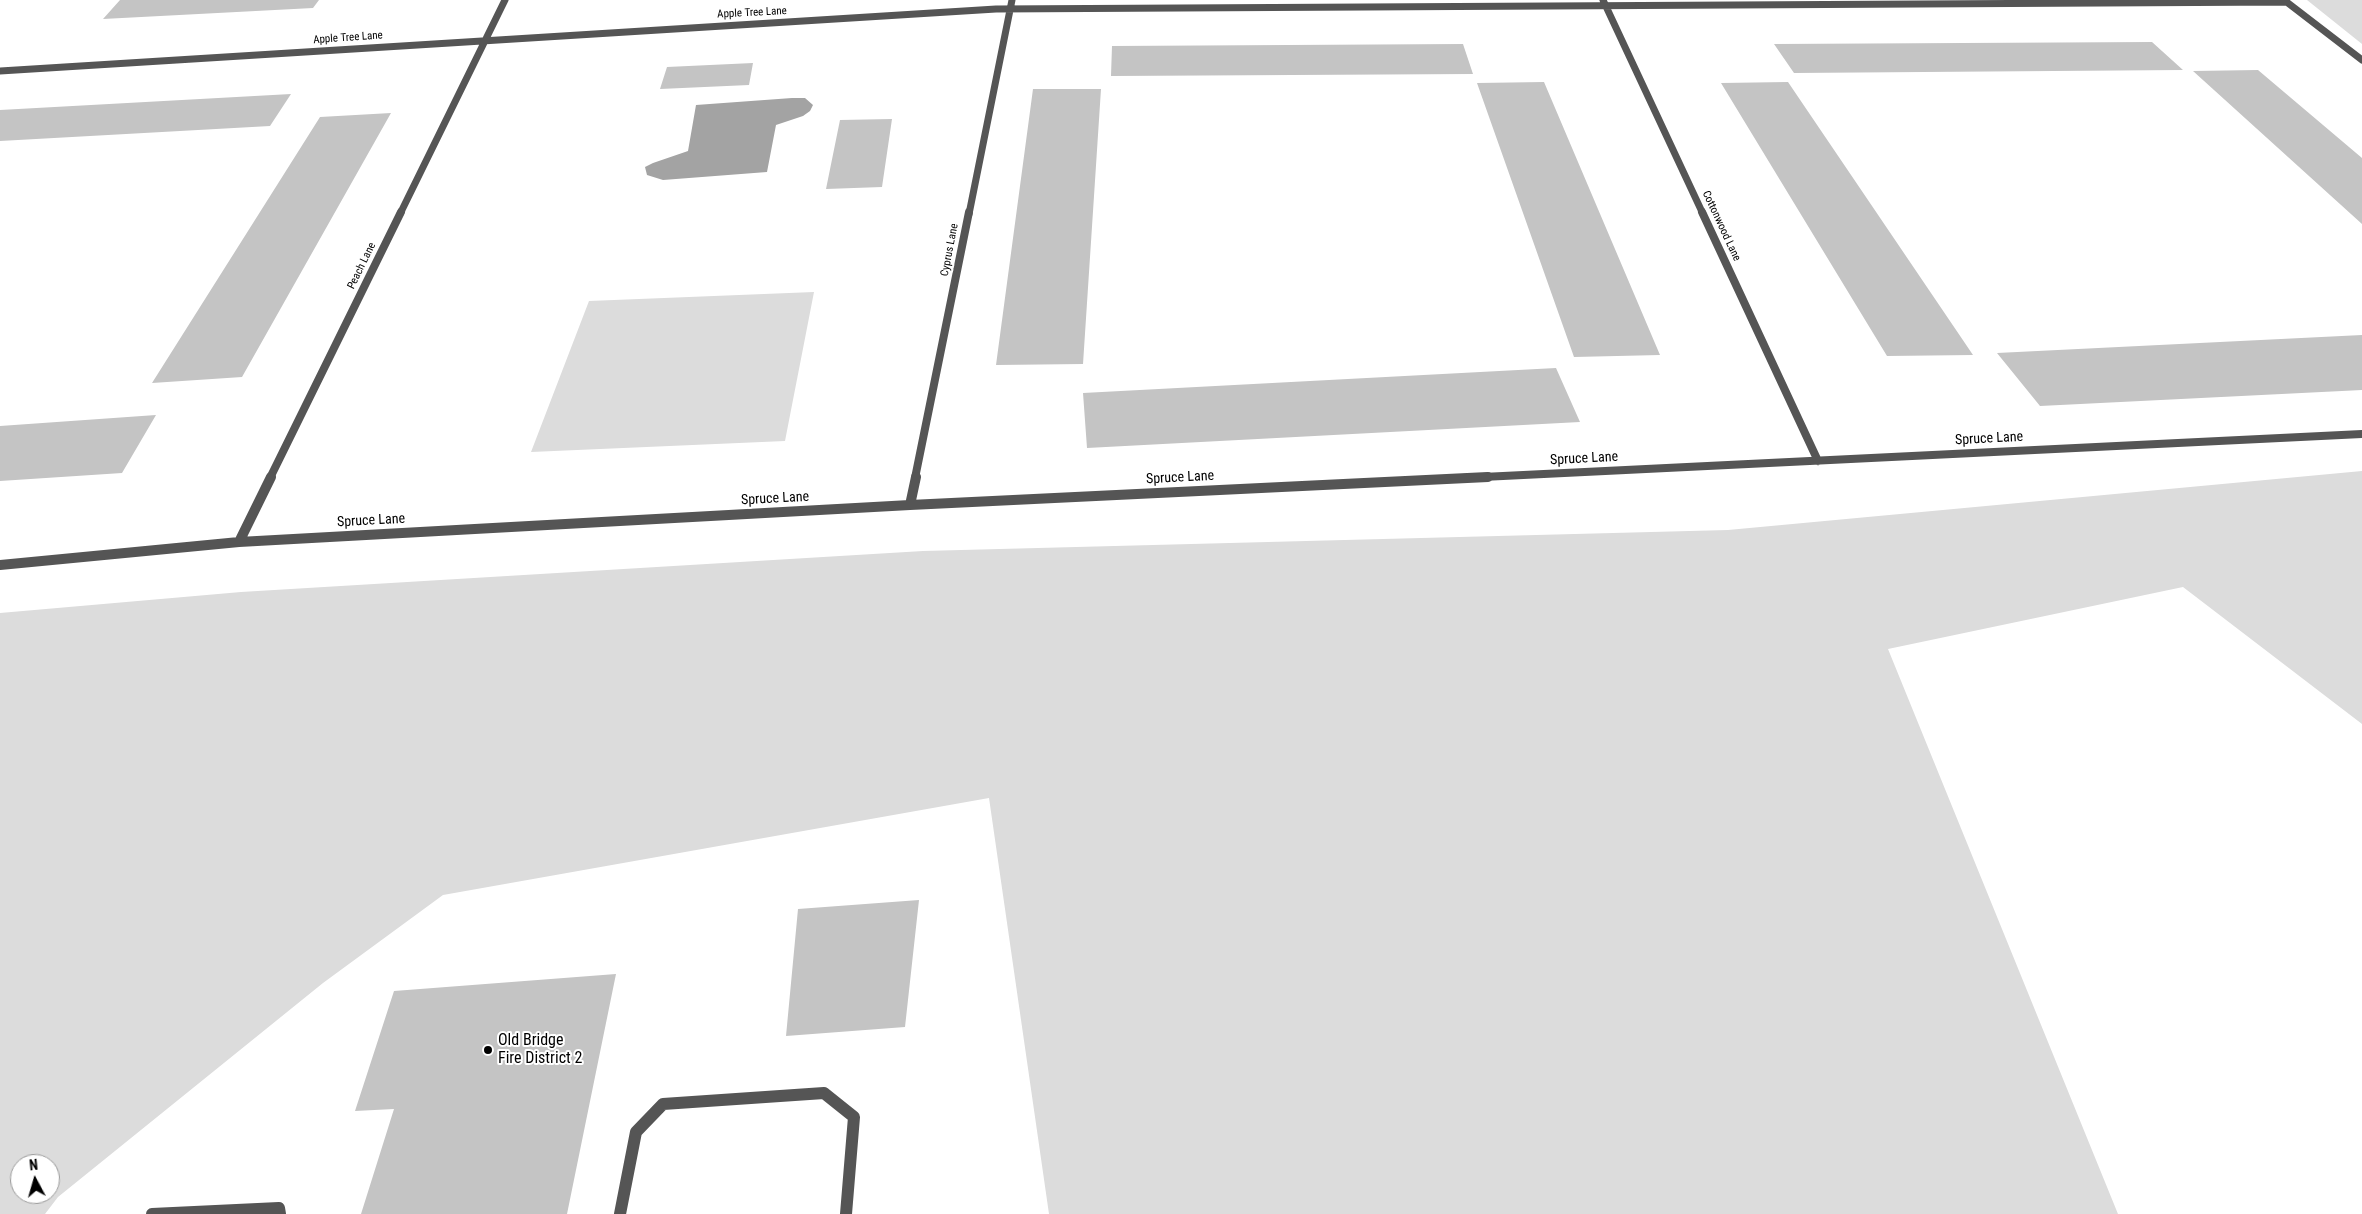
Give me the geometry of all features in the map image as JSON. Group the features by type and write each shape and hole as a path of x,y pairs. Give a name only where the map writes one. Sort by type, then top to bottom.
{"street":[{"name":"Peach Lane","path":"239,542 505,0"},
{"name":"Cyprus Lane","path":"910,505 1012,0"},
{"name":"Apple Tree Lane","path":"0,71 486,39 1010,9 1604,2 2285,1"},
{"path":"2285,1 2362,60"},
{"name":"Cottonwood Lane","path":"1604,2 1818,461"},
{"name":"Spruce Lane","path":"0,565 239,542 910,505 2362,434"},
{"path":"620,1214 636,1132 663,1104 824,1093 854,1117 846,1214"},
{"path":"152,1214 279,1208 280,1214"}],"shaded area":[{"path":"2307,0 2362,0 2362,44"},
{"path":"805,98 813,105 810,111 803,116 776,125 767,172 663,180 647,175 645,167 688,151 696,105"},
{"path":"814,292 785,441 531,452 589,301"},
{"path":"2362,471 2362,724 2183,587 1888,649 2118,1214 1049,1214 989,798 443,895 323,983 60,1195 60,1154 10,1154 10,1204 53,1204 45,1214 0,1214 0,613 241,592 923,551 1728,530"}],"building":[{"path":"120,0 319,0 313,8 103,19"},
{"path":"2152,42 2183,70 1794,73 1774,44"},
{"path":"1463,44 1473,74 1111,76 1112,46"},
{"path":"753,63 749,85 660,89 667,67"},
{"path":"2258,70 2362,158 2362,224 2193,71"},
{"path":"1544,82 1660,355 1574,357 1477,83"},
{"path":"1788,82 1973,355 1887,356 1721,83"},
{"path":"1033,89 1101,89 1083,364 996,365"},
{"path":"291,94 270,126 0,141 0,110"},
{"path":"391,113 242,377 152,383 320,117"},
{"path":"892,119 882,187 826,189 840,120"},
{"path":"2362,335 2362,390 2040,406 1997,353"},
{"path":"1556,368 1580,422 1087,448 1083,393"},
{"path":"156,415 122,473 0,481 0,426"},
{"path":"919,900 905,1027 786,1036 798,909"},
{"name":"Old Bridge Fire District 2","path":"616,974 567,1214 361,1214 394,1109 355,1111 394,991"}],"place":[{"name":"Old Bridge Fire District 2","path":"488,1050"}]}
